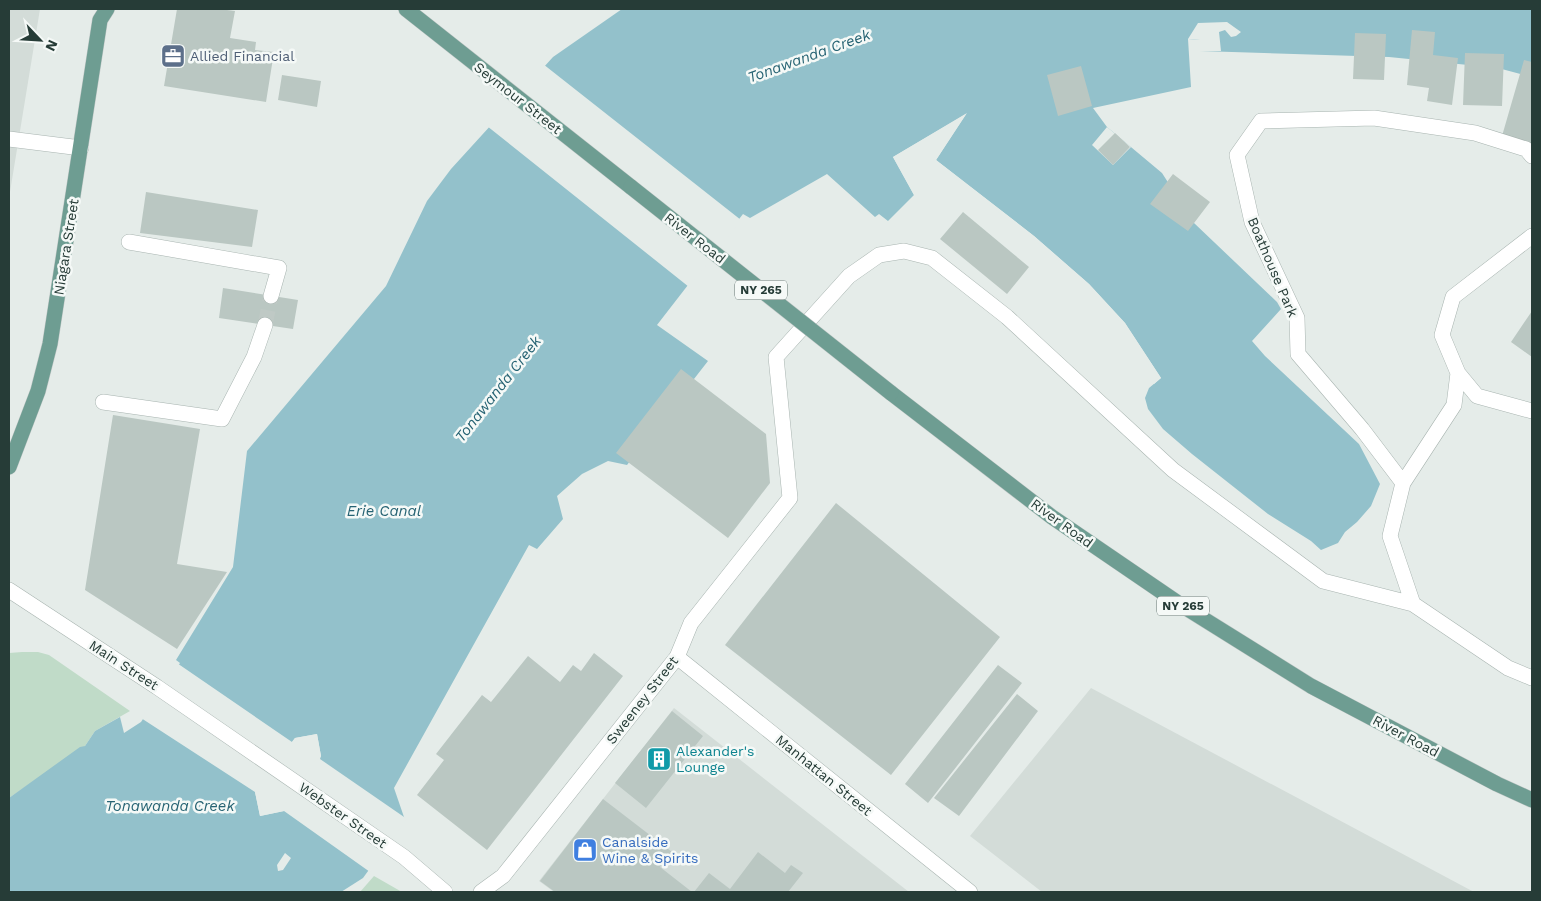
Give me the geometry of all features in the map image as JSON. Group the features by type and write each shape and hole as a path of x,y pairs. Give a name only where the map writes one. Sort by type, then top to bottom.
{"main road":[{"name":"Seymour Street","path":"406,9 631,187"},
{"name":"Niagara Street","path":"9,467 38,391 46,360 102,13"},
{"name":"River Road","path":"631,187 1052,517 1178,603 1311,686 1496,784 1532,800"}],"street":[{"name":"Boathouse Park","path":"1403,483 1362,429 1298,354 1297,318 1252,222 1237,154 1260,121 1374,118 1475,133 1526,149 1532,156"},
{"path":"9,139 81,148"},
{"path":"1532,236 1453,297 1442,335 1458,373 1477,396 1532,411"},
{"path":"129,242 279,268 271,296"},
{"name":"Sweeney Street","path":"481,892 503,876 677,658 691,623 790,498 776,357 849,276 879,255 904,250 932,258 1006,317 1173,470 1323,581 1413,604"},
{"path":"103,402 222,419 254,357 265,325"},
{"path":"1458,373 1454,405 1403,483 1390,536 1413,604 1508,668 1532,678"},
{"path":"1454,405 1477,396"},
{"name":"Main Street","path":"9,590 157,687 238,743"},
{"name":"Manhattan Street","path":"677,658 970,892"},
{"name":"Webster Street","path":"238,743 404,857 445,892"}],"shaded area":[{"path":"9,9 40,9 9,198"},
{"path":"1091,688 1474,892 1042,892 970,836"},
{"path":"674,708 909,892 554,892 539,881"}],"green space":[{"path":"38,652 49,655 130,711 95,731 85,746 9,798 9,653"},
{"path":"374,876 402,892 360,892"}],"water":[{"name":"Erie Canal","path":"622,9 1532,9 1532,77 1498,68 1389,57 1200,51 1200,40 1188,39 1191,87 1093,108 1107,127 1162,173 1194,223 1277,302 1281,309 1252,341 1265,356 1359,444 1380,484 1371,506 1345,532 1338,543 1321,550 1311,541 1268,514 1163,429 1148,409 1145,398 1149,388 1161,378 1125,323 1089,284 1034,236 936,160 966,114 893,157 914,195 888,221 879,214 875,217 827,174 750,218 743,214 657,325 708,361 627,465 608,461 582,474 557,496 563,519 537,549 529,545 394,788 405,820 363,878 341,892 9,892 9,798 80,747 85,746 95,731 120,717 124,733 141,722 180,663 176,660 233,567 247,451 386,286 427,201 451,169 553,57","holes":["317,734 321,756 284,811 260,816 255,792 295,738","285,853 291,858 283,870 278,871 277,865"]}],"pier":[{"path":"1227,22 1241,32 1231,37 1225,30 1219,32 1221,51 1200,51 1200,40 1188,39 1198,23"},
{"path":"543,64 741,220 689,287 487,126"},
{"path":"967,113 936,160 1034,236 1089,284 1125,323 1161,378 1154,384 1153,382 1158,378 1123,325 1087,286 1032,238 934,162 934,159 959,121 897,158 916,194 914,195 893,157"},
{"path":"1107,127 1131,147 1113,165 1092,145"},
{"path":"177,663 292,742 295,738 317,734 320,759 407,819 370,872 284,811 260,816 255,792 141,718","holes":["315,737 319,756 282,808 262,813 258,793 297,740"]}],"building":[{"path":"177,9 235,11 230,38 256,42 255,50 274,52 266,102 164,86"},
{"path":"1412,30 1435,32 1433,55 1458,58 1452,105 1427,101 1429,88 1407,85"},
{"path":"1355,33 1386,34 1384,80 1353,79"},
{"path":"1465,53 1504,54 1502,106 1463,105"},
{"path":"1524,60 1532,62 1532,144 1502,136"},
{"path":"1081,66 1092,106 1058,116 1047,75"},
{"path":"282,75 321,81 317,107 278,100"},
{"path":"1115,133 1130,147 1113,165 1098,150"},
{"path":"1173,174 1210,202 1188,231 1150,204"},
{"path":"146,192 258,210 252,247 140,233"},
{"path":"963,212 1029,267 1007,294 940,239"},
{"path":"223,288 298,300 293,329 219,318"},
{"path":"1532,311 1532,357 1511,342"},
{"path":"681,369 766,434 770,483 728,538 616,453"},
{"path":"113,415 200,429 177,564 227,572 177,649 85,590"},
{"path":"836,503 1000,637 891,775 725,645"},
{"path":"594,653 623,676 487,850 417,795 444,760 436,754 482,695 491,702 528,656 560,682 573,665 581,671"},
{"path":"998,665 1022,683 928,803 905,784"},
{"path":"1017,694 1038,711 959,816 934,798"},
{"name":"Alexander's Lounge","path":"672,711 703,736 646,808 615,783"},
{"path":"603,799 672,852 660,867 692,892 555,892 540,881"},
{"path":"758,852 785,873 791,865 803,873 788,892 694,892 709,873 730,889"}],"tunnel":[{"path":"265,325 271,296"}],"place":[{"name":"Allied Financial","path":"173,56"},
{"name":"Alexander's Lounge","path":"659,759"},
{"name":"Canalside Wine & Spirits","path":"585,850"}],"water label":[{"name":"Tonawanda Creek","path":"809,56"},
{"name":"Tonawanda Creek","path":"498,389"},
{"name":"Tonawanda Creek","path":"170,806"}]}
